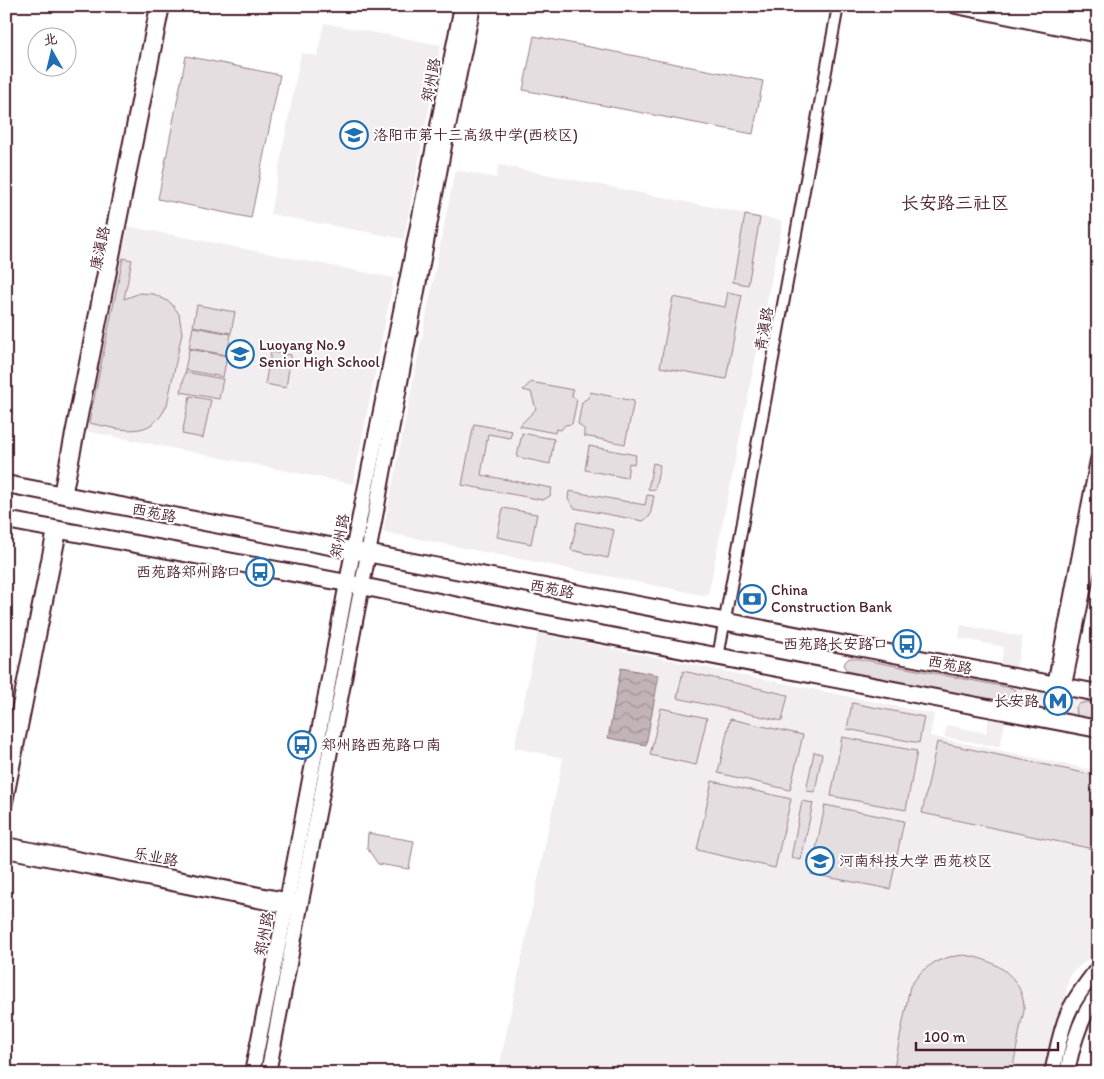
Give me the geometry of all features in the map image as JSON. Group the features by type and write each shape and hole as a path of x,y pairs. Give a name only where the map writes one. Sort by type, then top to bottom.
{"main road":[{"name":"西苑路","path":"6,484 1098,694"},
{"path":"6,520 354,584 521,619 1098,730"}],"street":[{"name":"康滇路","path":"63,495 156,6"},
{"name":"康滇路","path":"63,495 164,6"},
{"name":"郑州路","path":"361,553 462,6"},
{"name":"郑州路","path":"268,1073 293,904 354,584 473,6"},
{"name":"青滇路","path":"718,657 838,6"},
{"path":"956,6 1098,35"},
{"path":"1017,6 1098,22"},
{"path":"1060,686 1098,460"},
{"path":"1052,720 1098,517"},
{"path":"6,766 57,530"},
{"path":"6,807 57,530"},
{"name":"乐业路","path":"6,843 293,904"},
{"name":"乐业路","path":"6,852 293,904"},
{"name":"郑州路","path":"252,1073 293,904"},
{"path":"1052,1073 1068,1012 1098,968"},
{"path":"1067,1073 1072,1045 1085,1013 1098,994"}],"shaded area":[{"name":"洛阳市第十三高级中学(西校区)","path":"324,23 441,45 404,239 270,214 301,53 317,56"},
{"path":"534,36 763,81 753,134 523,90"},
{"path":"186,56 280,75 251,218 158,199"},
{"path":"499,165 783,221 708,596 383,532 455,170 496,178"},
{"path":"745,215 760,218 748,285 733,282"},
{"name":"Luoyang No.9 Senior High School","path":"127,226 394,278 353,484 85,431"},
{"path":"123,258 132,260 124,299 140,293 154,294 171,303 179,314 182,333 167,405 152,424 134,430 89,423"},
{"path":"728,292 742,295 726,379 660,367 673,297 725,307"},
{"path":"197,305 235,312 231,333 193,326"},
{"path":"193,327 231,334 227,355 189,348"},
{"path":"189,349 227,356 223,377 185,370"},
{"path":"271,352 291,355 286,388 265,384"},
{"path":"185,372 223,379 219,399 181,392"},
{"path":"531,382 573,390 572,396 577,400 572,424 565,425 561,430 556,429 555,433 519,426 536,409 531,392 523,390"},
{"path":"590,392 634,401 625,444 584,436 584,429 578,424 582,402 589,397"},
{"path":"190,396 211,400 203,438 182,434"},
{"path":"474,424 512,431 510,438 488,434 481,475 552,488 550,496 543,500 462,485"},
{"path":"522,433 554,439 550,464 517,457"},
{"path":"589,446 636,455 634,464 629,463 627,478 585,470"},
{"path":"653,463 660,465 655,490 648,489"},
{"path":"569,491 645,505 647,495 654,496 650,516 643,521 574,508 568,499"},
{"path":"503,508 537,514 531,544 497,537"},
{"path":"577,522 614,530 608,558 571,550"},
{"path":"961,625 1023,637 1015,674 1098,690 1098,727 1008,709 1000,747 944,737 947,725 986,733 991,706 884,685 891,649 999,670 1004,647 959,638"},
{"name":"河南科技大学 西苑校区","path":"538,633 934,714 930,736 1098,771 1098,951 1070,974 1049,1073 498,1073 563,758 514,748"},
{"path":"849,658 1012,688 1016,691 1016,699 1009,703 851,673 844,667 845,662"},
{"path":"683,671 788,695 782,721 677,698"},
{"path":"1087,702 1098,704 1098,721 1079,718 1077,715 1076,707"},
{"path":"852,703 924,717 919,743 847,729"},
{"path":"661,708 707,718 696,765 650,755"},
{"path":"730,719 803,735 790,790 718,773"},
{"path":"842,737 917,751 906,810 831,796"},
{"path":"937,742 1098,776 1098,850 922,813"},
{"path":"814,752 822,754 815,792 806,791"},
{"path":"712,781 791,799 775,868 697,850"},
{"path":"802,801 813,803 801,860 791,858"},
{"path":"825,805 904,821 890,889 811,874"},
{"path":"368,833 414,841 409,869 378,864 367,848"},
{"path":"964,955 994,964 1011,976 1017,984 1024,1009 1012,1073 893,1073 910,986 922,971 935,962 949,957"}],"water":[{"path":"621,668 659,675 646,745 608,738"}],"place":[{"name":"洛阳市第十三高级中学(西校区)","path":"354,135"},
{"name":"Luoyang No.9 Senior High School","path":"240,354"},
{"name":"西苑路郑州路口","path":"260,572"},
{"name":"China Construction Bank","path":"752,599"},
{"name":"西苑路长安路口","path":"907,644"},
{"name":"长安路","path":"1058,701"},
{"name":"郑州路西苑路口南","path":"302,745"},
{"name":"河南科技大学 西苑校区","path":"820,861"}],"district":[{"name":"长安路三社区","path":"955,203"}]}
